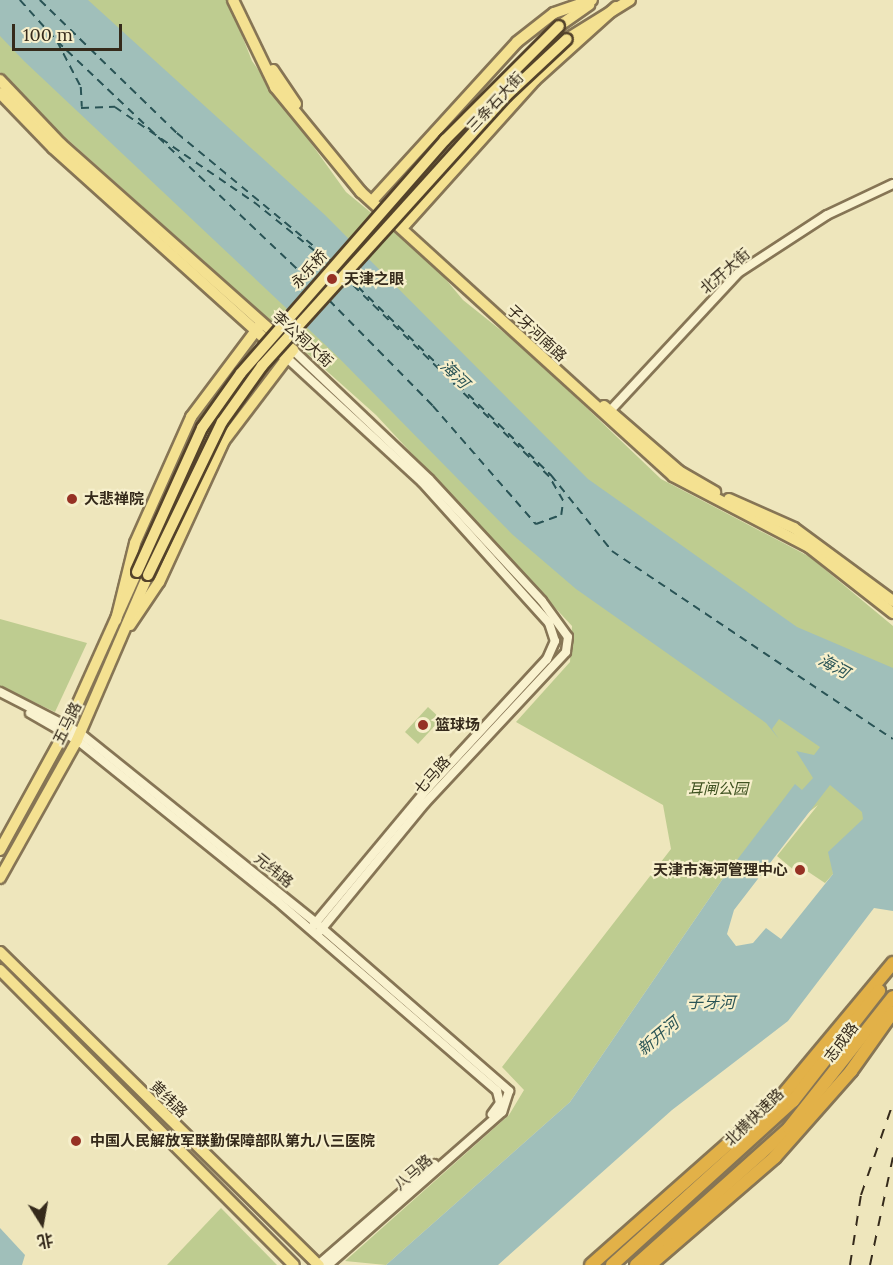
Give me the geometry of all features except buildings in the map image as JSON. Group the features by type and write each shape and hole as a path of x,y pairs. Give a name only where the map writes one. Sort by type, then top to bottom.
{"highway":[{"path":"591,1265 783,1095 893,963"},
{"name":"北横快速路","path":"612,1265 793,1101 864,1015 893,970"},
{"name":"志成路","path":"811,1104 893,997"},
{"path":"650,1265 775,1157 851,1071 893,1011"},
{"name":"北横快速路","path":"636,1265 716,1198 811,1104"}],"main road":[{"name":"子牙河南路","path":"233,0 275,87 329,158 406,224 673,476 809,547 893,613"},
{"name":"子牙河南路","path":"240,0 260,48 305,118 374,198"},
{"name":"三条石大街","path":"374,198 517,42 554,13 592,0"},
{"name":"永乐桥","path":"137,572 202,428 240,373 481,102 559,26 597,0"},
{"name":"三条石大街","path":"567,39 630,0"},
{"name":"三条石大街","path":"406,224 535,80 616,8"},
{"name":"永乐桥","path":"148,575 222,422 262,366 506,96 567,39"},
{"name":"李公祠大街","path":"0,80 61,144 258,327"},
{"name":"李公祠大街","path":"0,93 52,148 290,354"},
{"path":"116,620 132,551 172,456 207,392 258,327"},
{"path":"130,625 159,582 224,441 290,354"},
{"name":"子牙河南路","path":"607,414 679,471 794,528 893,601"},
{"name":"五马路","path":"0,850 66,729 137,572"},
{"name":"五马路","path":"0,878 78,737 130,625 148,575"},
{"name":"黄纬路","path":"0,952 321,1265"},
{"name":"黄纬路","path":"0,969 294,1265"}],"street":[{"name":"北开大街","path":"607,414 738,273 827,215 893,184"},
{"name":"李公祠大街","path":"290,354 429,478 548,609 568,638"},
{"name":"李公祠大街","path":"290,354 436,497 549,623 555,641"},
{"name":"七马路","path":"316,928 425,803 559,660 568,638"},
{"name":"七马路","path":"316,928 428,788 547,659 555,641"},
{"name":"元纬路","path":"0,692 78,737 316,928 511,1096"},
{"name":"元纬路","path":"0,698 66,729"},
{"name":"元纬路","path":"316,928 501,1099"},
{"name":"八马路","path":"321,1265 502,1112 511,1096"},
{"name":"八马路","path":"321,1265 493,1113 501,1099"}],"green space":[{"name":"耳闸公园","path":"0,0 228,0 252,61 346,192 433,264 463,300 527,351 661,479 810,557 893,626 893,867 832,859 833,874 825,883 807,871 801,876 777,856 818,805 724,877 570,1102 386,1265 345,1261 509,1115 524,1090 502,1067 671,849 663,805 516,722 570,662 572,626 376,415 28,104 0,72"},
{"path":"0,619 87,643 55,712 0,686"},
{"name":"篮球场","path":"428,707 441,719 418,744 405,732"},
{"path":"221,1208 277,1265 167,1265"}],"water":[{"name":"子牙河","path":"0,0 88,0 325,215 588,479 797,627 893,668 893,911 874,908 788,1021 672,1110 498,1265 386,1265 570,1102 724,877 795,784 802,790 813,778 796,751 814,755 820,747 779,719 772,729 779,739 766,723 576,589 513,535 335,354 0,36","holes":["830,785 862,812 863,819 828,852 833,874 781,939 766,928 753,943 736,946 727,934 734,910"]},
{"path":"0,1228 25,1255 22,1265 0,1265"}],"ferry route":[{"path":"20,0 57,41 81,87 82,107"},
{"path":"40,0 177,133 332,261"},
{"path":"57,41 313,284"},
{"path":"81,108 115,107 254,202 331,264"},
{"path":"348,277 551,475 612,551 893,739"},
{"path":"329,300 433,406 536,524 561,515 563,501 549,477 347,280"}],"railway":[{"path":"850,1265 861,1195 893,1103"},
{"path":"870,1265 893,1157"}],"place":[{"name":"天津之眼","path":"332,279"},
{"name":"大悲禅院","path":"72,499"},
{"name":"篮球场","path":"423,725"},
{"name":"天津市海河管理中心","path":"800,870"},
{"name":"中国人民解放军联勤保障部队第九八三医院","path":"76,1141"}],"water label":[{"name":"海河","path":"455,374"},
{"name":"海河","path":"834,666"},
{"name":"新开河","path":"658,1036"}]}
